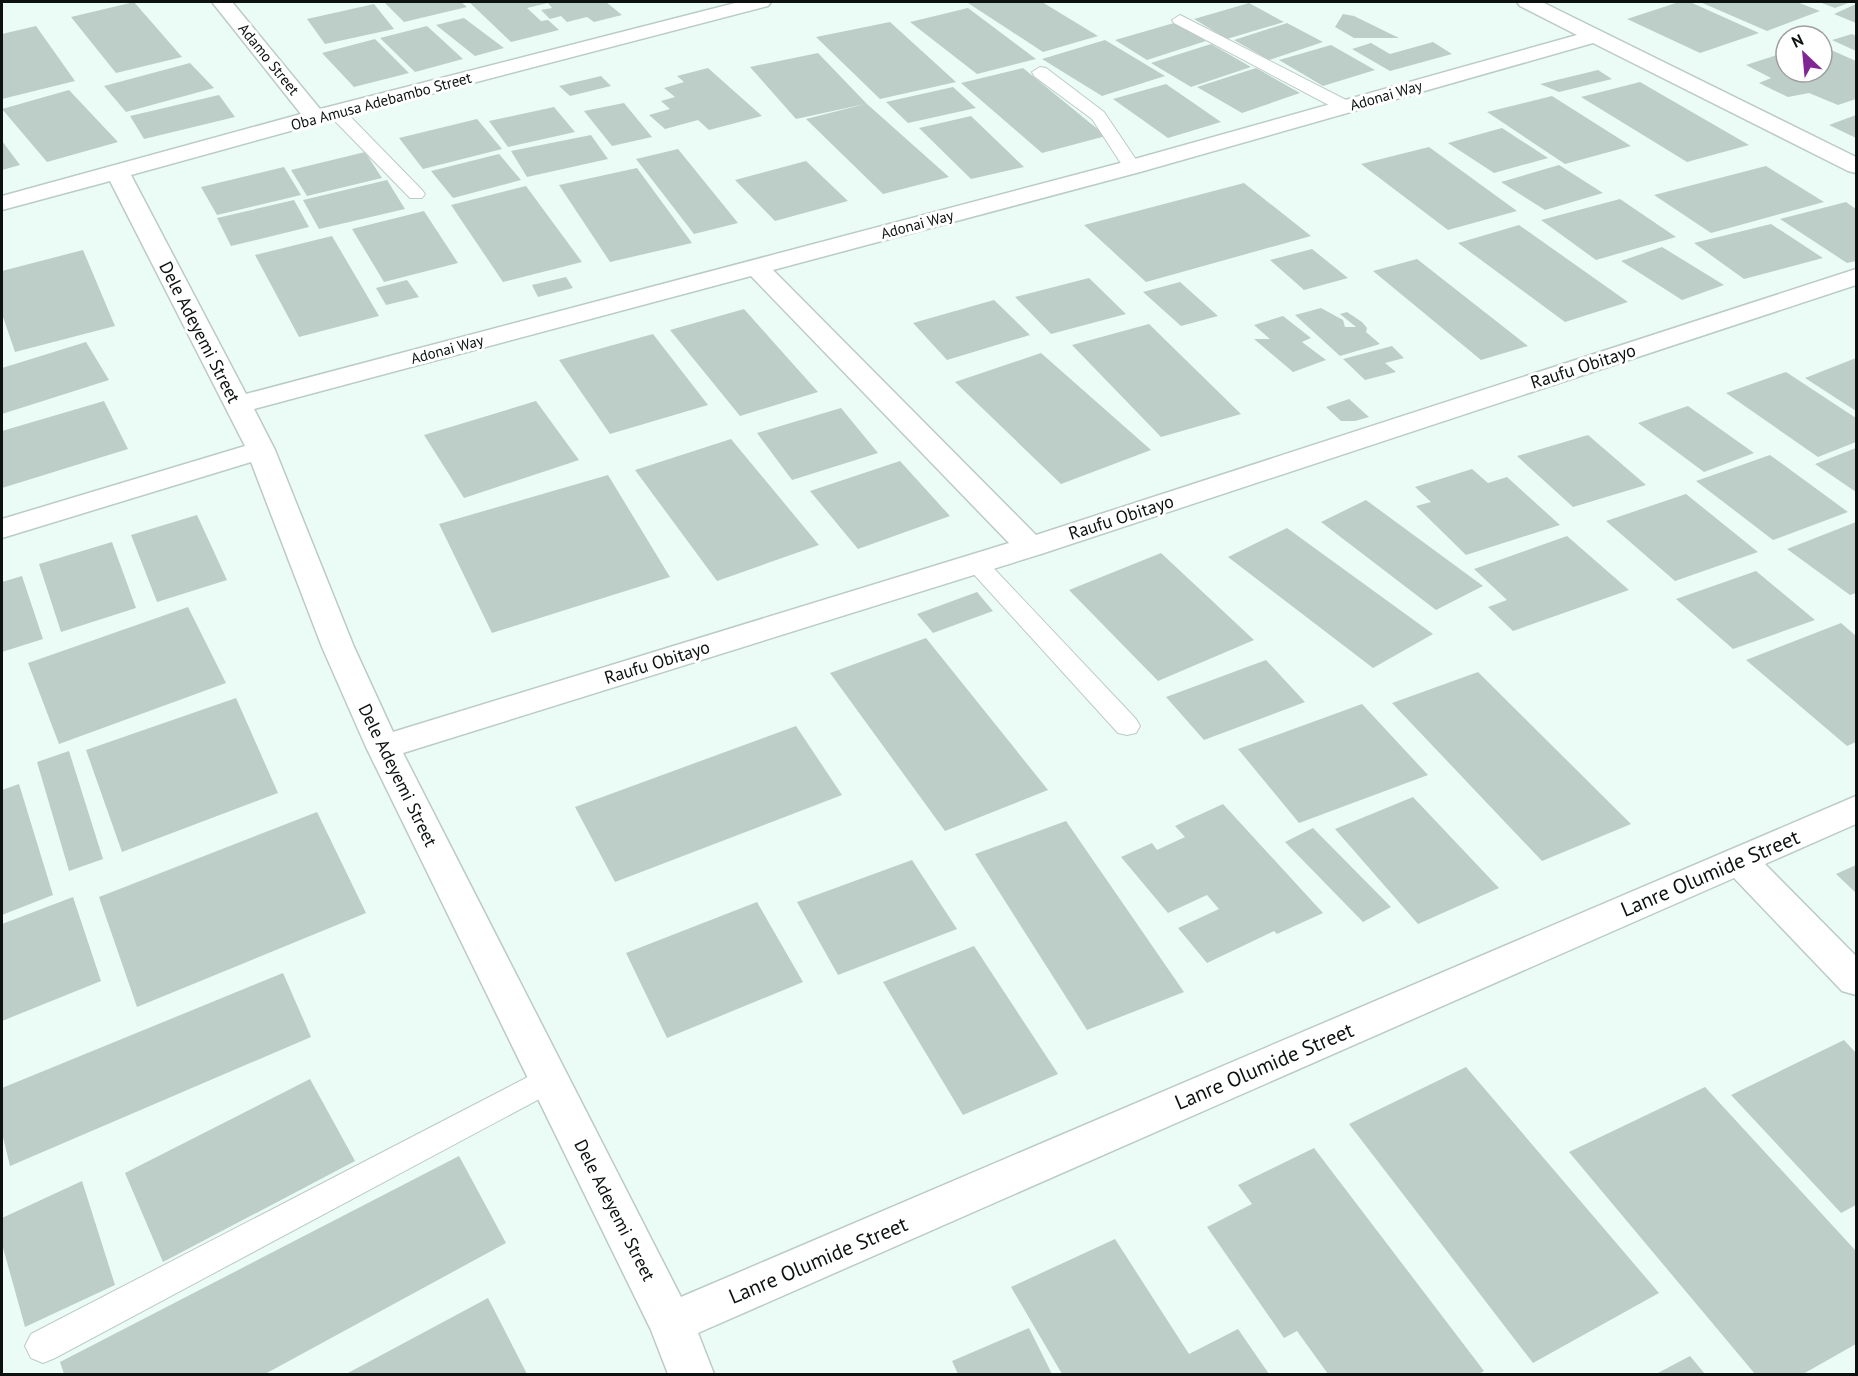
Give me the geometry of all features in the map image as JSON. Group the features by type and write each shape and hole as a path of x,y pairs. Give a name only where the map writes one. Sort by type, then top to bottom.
{"street":[{"name":"Adamo Street","path":"222,2 326,115"},
{"name":"Oba Amusa Adebambo Street","path":"2,202 721,6 760,2"},
{"path":"1527,2 1857,166"},
{"name":"Adonai Way","path":"237,405 1132,167 1595,36"},
{"name":"Dele Adeyemi Street","path":"117,171 261,450 338,647 383,747 671,1323 691,1374"},
{"path":"756,267 1030,547"},
{"name":"Raufu Obitayo","path":"383,747 977,564 1857,277"},
{"path":"2,529 261,450"},
{"name":"Lanre Olumide Street","path":"671,1323 1857,809"},
{"path":"1739,860 1857,980"}],"lane":[{"path":"1180,20 1346,107"},
{"path":"1040,72 1098,116 1132,167"},
{"path":"326,115 416,194"},
{"path":"977,564 1127,726"},
{"path":"43,1346 549,1079"}],"building":[{"path":"134,2 182,57 116,73 71,17"},
{"path":"384,2 461,2 467,7 404,22"},
{"path":"469,2 606,2 622,15 594,22 587,17 567,22 561,16 550,19 541,10 552,8 548,3 527,8 541,21 548,20 559,30 511,42"},
{"path":"1042,2 1098,36 1043,52 968,3"},
{"path":"1679,2 1690,2 1759,33 1700,53 1627,19"},
{"path":"1700,2 1797,2 1820,11 1786,24 1774,24 1774,28 1767,31"},
{"path":"1819,2 1851,2 1835,8"},
{"path":"1249,3 1284,22 1227,39 1194,19"},
{"path":"374,4 394,29 325,44 307,19"},
{"path":"1856,4 1856,23 1834,14"},
{"path":"968,8 1036,59 977,74 910,22"},
{"path":"1343,14 1354,16 1399,38 1354,38 1335,27"},
{"path":"464,18 504,48 475,56 436,25"},
{"path":"890,22 956,82 880,99 816,37"},
{"path":"1174,23 1206,41 1147,60 1115,40"},
{"path":"1287,23 1323,42 1269,60 1234,40"},
{"path":"36,26 75,81 2,99 2,34"},
{"path":"427,26 463,59 415,72 380,38"},
{"path":"1852,34 1856,36 1856,51 1834,41"},
{"path":"375,39 409,73 354,87 322,53"},
{"path":"1105,40 1165,76 1102,96 1042,59"},
{"path":"1433,42 1452,54 1390,71 1352,49 1371,43 1390,54"},
{"path":"1211,44 1251,67 1191,87 1151,63"},
{"path":"1331,45 1375,70 1323,86 1279,60"},
{"path":"1834,51 1856,61 1856,99 1838,105 1809,93 1788,97 1759,83 1771,78 1746,65 1774,56 1774,84 1834,84"},
{"path":"818,53 867,104 949,177 883,194 806,119 865,104 796,119 750,67"},
{"path":"190,63 214,88 126,112 104,86"},
{"path":"708,68 762,116 709,130 698,120 665,129 649,115 670,109 661,101 675,97 664,88 684,82 677,76"},
{"path":"1023,68 1106,136 1042,153 961,83"},
{"path":"1256,68 1300,93 1242,113 1197,87"},
{"path":"1598,70 1612,79 1559,92 1540,84"},
{"path":"601,76 611,86 570,96 559,86"},
{"path":"1640,82 1749,145 1687,162 1581,97"},
{"path":"1166,84 1221,122 1168,138 1113,99"},
{"path":"953,87 976,108 908,123 886,102"},
{"path":"69,90 118,142 47,162 2,109"},
{"path":"219,95 235,117 144,139 130,116"},
{"path":"1552,96 1631,146 1565,164 1487,112"},
{"path":"624,103 652,137 612,146 584,111"},
{"path":"554,107 575,132 508,147 489,121"},
{"path":"1856,115 1856,138 1829,125"},
{"path":"971,116 1024,167 971,179 919,128"},
{"path":"477,119 502,149 423,169 399,138"},
{"path":"1502,128 1548,158 1494,173 1448,143"},
{"path":"591,135 608,159 527,177 511,151"},
{"path":"2,141 20,165 2,170"},
{"path":"1429,147 1517,211 1448,230 1361,164"},
{"path":"678,149 738,223 694,234 636,159"},
{"path":"365,152 382,178 307,196 291,170"},
{"path":"499,154 521,180 453,198 431,171"},
{"path":"806,161 848,201 775,221 735,180"},
{"path":"1559,165 1603,193 1545,210 1501,182"},
{"path":"1766,166 1824,202 1711,233 1654,195"},
{"path":"284,167 301,195 217,215 201,187"},
{"path":"637,168 692,243 610,262 559,185"},
{"path":"387,180 405,209 319,229 303,200"},
{"path":"1244,183 1311,236 1146,282 1084,225"},
{"path":"526,186 582,262 503,282 451,205"},
{"path":"1620,199 1676,237 1596,260 1541,220"},
{"path":"294,200 309,227 231,246 217,218"},
{"path":"1846,202 1856,209 1856,261 1847,263 1780,219"},
{"path":"424,211 458,263 384,282 352,229"},
{"path":"1771,224 1823,258 1744,279 1694,243"},
{"path":"1519,225 1628,302 1565,322 1458,243"},
{"path":"332,236 379,316 299,337 255,255"},
{"path":"1662,247 1724,285 1682,300 1621,261"},
{"path":"1312,249 1348,278 1304,290 1270,260"},
{"path":"83,250 115,326 15,352 2,314 2,271"},
{"path":"1417,259 1528,346 1481,360 1373,271"},
{"path":"566,277 573,288 538,297 532,285"},
{"path":"1089,278 1126,314 1051,334 1015,297"},
{"path":"407,280 419,297 386,305 376,288"},
{"path":"1180,282 1218,316 1181,326 1143,292"},
{"path":"994,300 1030,335 947,360 913,323"},
{"path":"1321,308 1343,320 1345,327 1356,327 1340,314 1347,312 1362,322 1367,328 1366,332 1380,344 1340,356 1295,315"},
{"path":"744,309 818,392 740,416 670,330"},
{"path":"1283,316 1311,338 1302,342 1326,360 1293,372 1254,339 1270,339 1254,325"},
{"path":"1149,324 1241,414 1161,437 1072,345"},
{"path":"653,334 708,405 610,434 559,360"},
{"path":"86,342 109,380 2,414 2,368"},
{"path":"1392,346 1404,358 1385,363 1396,372 1365,380 1343,359"},
{"path":"1041,353 1151,450 1061,484 955,382"},
{"path":"1856,358 1856,411 1805,378"},
{"path":"1786,372 1856,418 1856,442 1818,457 1726,393"},
{"path":"1349,399 1369,417 1355,421 1341,421 1326,407"},
{"path":"104,401 128,449 2,488 2,431"},
{"path":"536,401 579,460 464,498 424,435"},
{"path":"1688,406 1754,453 1704,472 1638,423"},
{"path":"841,408 878,453 792,480 757,433"},
{"path":"1588,435 1646,485 1573,507 1517,456"},
{"path":"731,439 819,545 717,581 635,470"},
{"path":"1856,448 1856,492 1815,464"},
{"path":"1770,455 1848,512 1773,540 1696,481"},
{"path":"900,461 950,516 858,549 810,491"},
{"path":"1472,469 1488,483 1507,477 1560,525 1466,555 1416,506 1431,502 1415,487"},
{"path":"608,475 670,577 492,633 439,524"},
{"path":"1686,494 1758,552 1675,581 1606,521"},
{"path":"1366,500 1483,586 1436,610 1321,522"},
{"path":"197,515 227,580 157,602 131,535"},
{"path":"1856,522 1856,593 1850,595 1787,549"},
{"path":"1287,528 1433,634 1373,668 1228,557"},
{"path":"1567,536 1629,590 1513,631 1488,607 1507,600 1474,569"},
{"path":"112,542 136,608 61,632 39,564"},
{"path":"1161,553 1254,640 1158,681 1069,590"},
{"path":"1756,571 1815,620 1733,649 1676,599"},
{"path":"22,576 43,639 2,652 2,582"},
{"path":"977,592 993,611 933,633 917,614"},
{"path":"188,607 226,683 59,744 28,663"},
{"path":"1841,623 1856,636 1856,742 1847,746 1746,660"},
{"path":"926,638 1048,790 945,831 830,673"},
{"path":"1266,660 1305,702 1204,740 1166,697"},
{"path":"1478,672 1631,824 1542,861 1392,703"},
{"path":"236,698 278,793 122,852 86,750"},
{"path":"1362,704 1428,775 1299,823 1238,749"},
{"path":"796,726 842,795 615,882 575,807"},
{"path":"69,751 103,859 69,871 37,762"},
{"path":"19,784 53,895 2,915 2,790"},
{"path":"1413,797 1499,888 1418,924 1335,829"},
{"path":"1223,804 1323,913 1277,934 1274,931 1207,963 1178,928 1219,909 1207,895 1168,913 1121,857 1152,843 1157,850 1185,837 1175,826"},
{"path":"317,812 366,913 137,1007 99,897"},
{"path":"1066,821 1184,992 1087,1030 975,854"},
{"path":"1313,828 1391,907 1363,922 1285,842"},
{"path":"912,860 957,929 838,975 797,902"},
{"path":"1856,865 1856,893 1836,874"},
{"path":"73,897 101,981 2,1021 2,924"},
{"path":"757,902 803,982 667,1038 626,953"},
{"path":"974,946 1058,1074 963,1115 883,982"},
{"path":"283,973 311,1037 10,1166 2,1133 2,1088"},
{"path":"1844,1040 1856,1053 1856,1205 1841,1213 1731,1095"},
{"path":"1466,1067 1659,1293 1533,1363 1349,1124"},
{"path":"310,1079 355,1161 163,1262 125,1173"},
{"path":"1705,1087 1856,1251 1856,1344 1803,1374 1755,1374 1569,1152"},
{"path":"1314,1148 1484,1371 1479,1374 1328,1374 1297,1331 1284,1338 1207,1227 1252,1204 1238,1185"},
{"path":"459,1156 506,1243 265,1374 64,1374 60,1362"},
{"path":"82,1181 115,1285 25,1327 2,1244 2,1218"},
{"path":"1115,1239 1189,1354 1238,1329 1269,1374 1062,1374 1011,1287"},
{"path":"488,1298 527,1374 346,1374"},
{"path":"1029,1328 1052,1374 958,1374 952,1361"},
{"path":"1690,1356 1705,1374 1656,1374"}]}
